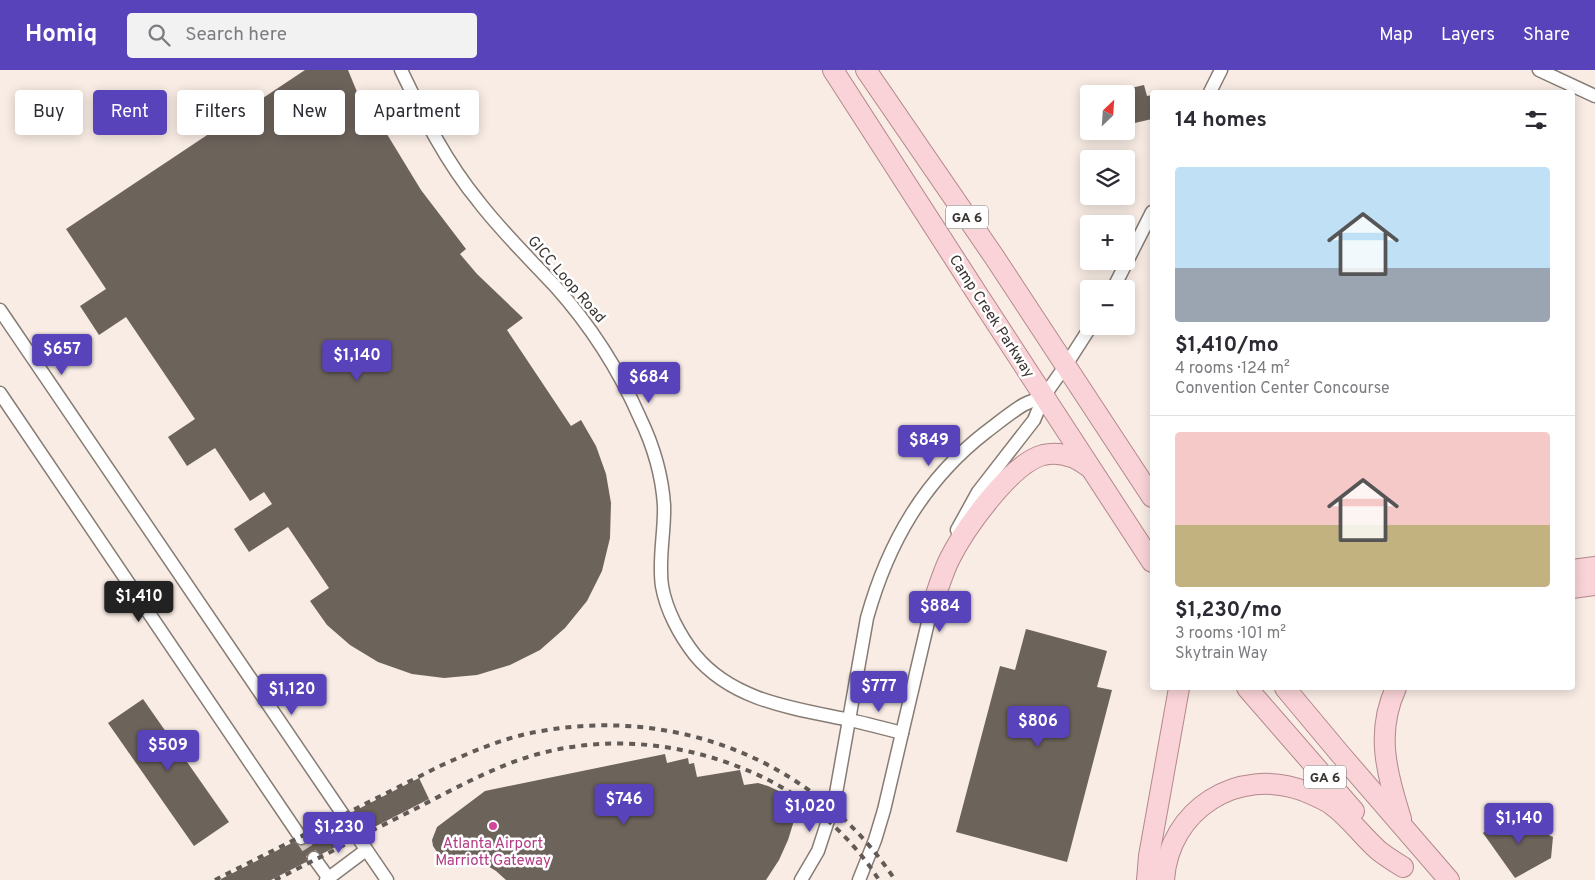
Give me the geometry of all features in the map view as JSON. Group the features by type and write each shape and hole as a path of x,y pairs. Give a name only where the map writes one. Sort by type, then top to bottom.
{"main road":[{"name":"Camp Creek Parkway","path":"833,70 1150,559"},
{"name":"GA 6","path":"866,70 996,258 1150,494"},
{"path":"932,607 943,574 961,539 988,501 1018,470 1042,455 1057,453 1079,459 1091,469"},
{"path":"1135,470 1150,488"},
{"path":"1575,570 1595,567"},
{"path":"1575,588 1595,585"},
{"path":"1147,880 1149,856 1179,690"},
{"name":"GA 6","path":"1249,690 1408,874"},
{"name":"GA 6","path":"1287,690 1449,880"},
{"path":"1395,690 1386,718 1385,755 1388,776 1402,826"},
{"path":"1164,880 1168,856 1173,844 1187,820 1196,810 1225,791 1264,784 1295,788 1332,804 1379,851 1408,874"}],"street":[{"name":"GICC Loop Road","path":"401,70 429,127 477,200 577,312 612,363 633,401 648,437 661,480 664,504 662,586 666,602 674,620 695,656 730,686 753,697 778,705 902,733"},
{"path":"1211,90 1221,70"},
{"path":"1539,70 1595,96"},
{"path":"1118,280 1150,216"},
{"path":"0,310 344,816"},
{"path":"859,880 876,840 932,607 954,536 978,492 1034,420 1044,396 1085,335"},
{"path":"0,393 301,838"},
{"path":"801,880 818,851 835,800 867,618 874,591 888,556 911,514 928,489 949,465 970,445 1023,405 1044,396"},
{"path":"357,836 387,880"},
{"path":"314,858 328,880 366,850"}],"building":[{"path":"305,70 348,70 356,90 355,135 387,135 421,190 466,249 460,254 477,274 523,318 507,330 571,426 581,420 596,446 606,474 611,503 610,538 602,571 587,601 565,628 540,650 510,665 477,675 444,678 412,674 378,662 350,645 327,625 310,601 329,588 288,527 249,552 234,529 272,504 264,492 250,501 215,448 187,466 168,437 195,419 126,317 99,335 80,306 106,289 66,229 207,135 264,135 264,97 274,91 274,135 345,135 345,90 275,90"},
{"path":"1144,85 1147,96 1150,95 1150,119 1135,123 1135,87"},
{"path":"1026,629 1107,651 1097,687 1112,690 1067,862 956,832 1000,666 1015,670"},
{"path":"143,699 229,822 194,846 108,723"},
{"name":"Atlanta Airport Marriott Gateway","path":"665,754 667,763 688,758 689,764 694,763 697,777 740,770 744,785 758,783 781,792 788,801 793,813 793,824 779,860 766,880 506,880 483,863 467,858 444,856 437,852 433,846 432,840 437,827 485,791"},
{"path":"419,778 429,799 271,880 221,880 221,879"},
{"path":"1506,814 1553,837 1551,858 1515,878 1483,833"}],"tunnel":[{"path":"344,816 357,836"},
{"path":"301,838 314,858"}],"railway":[{"path":"215,880 440,766 475,751 536,732 588,726 640,727 690,736 738,751 784,774 826,803 863,838 895,880"},
{"path":"275,880 484,774 537,754 596,744 656,746 686,751 744,769 764,778 802,800 837,829 867,862 879,880"}],"place":[{"name":"Atlanta Airport Marriott Gateway","path":"493,826"}]}
